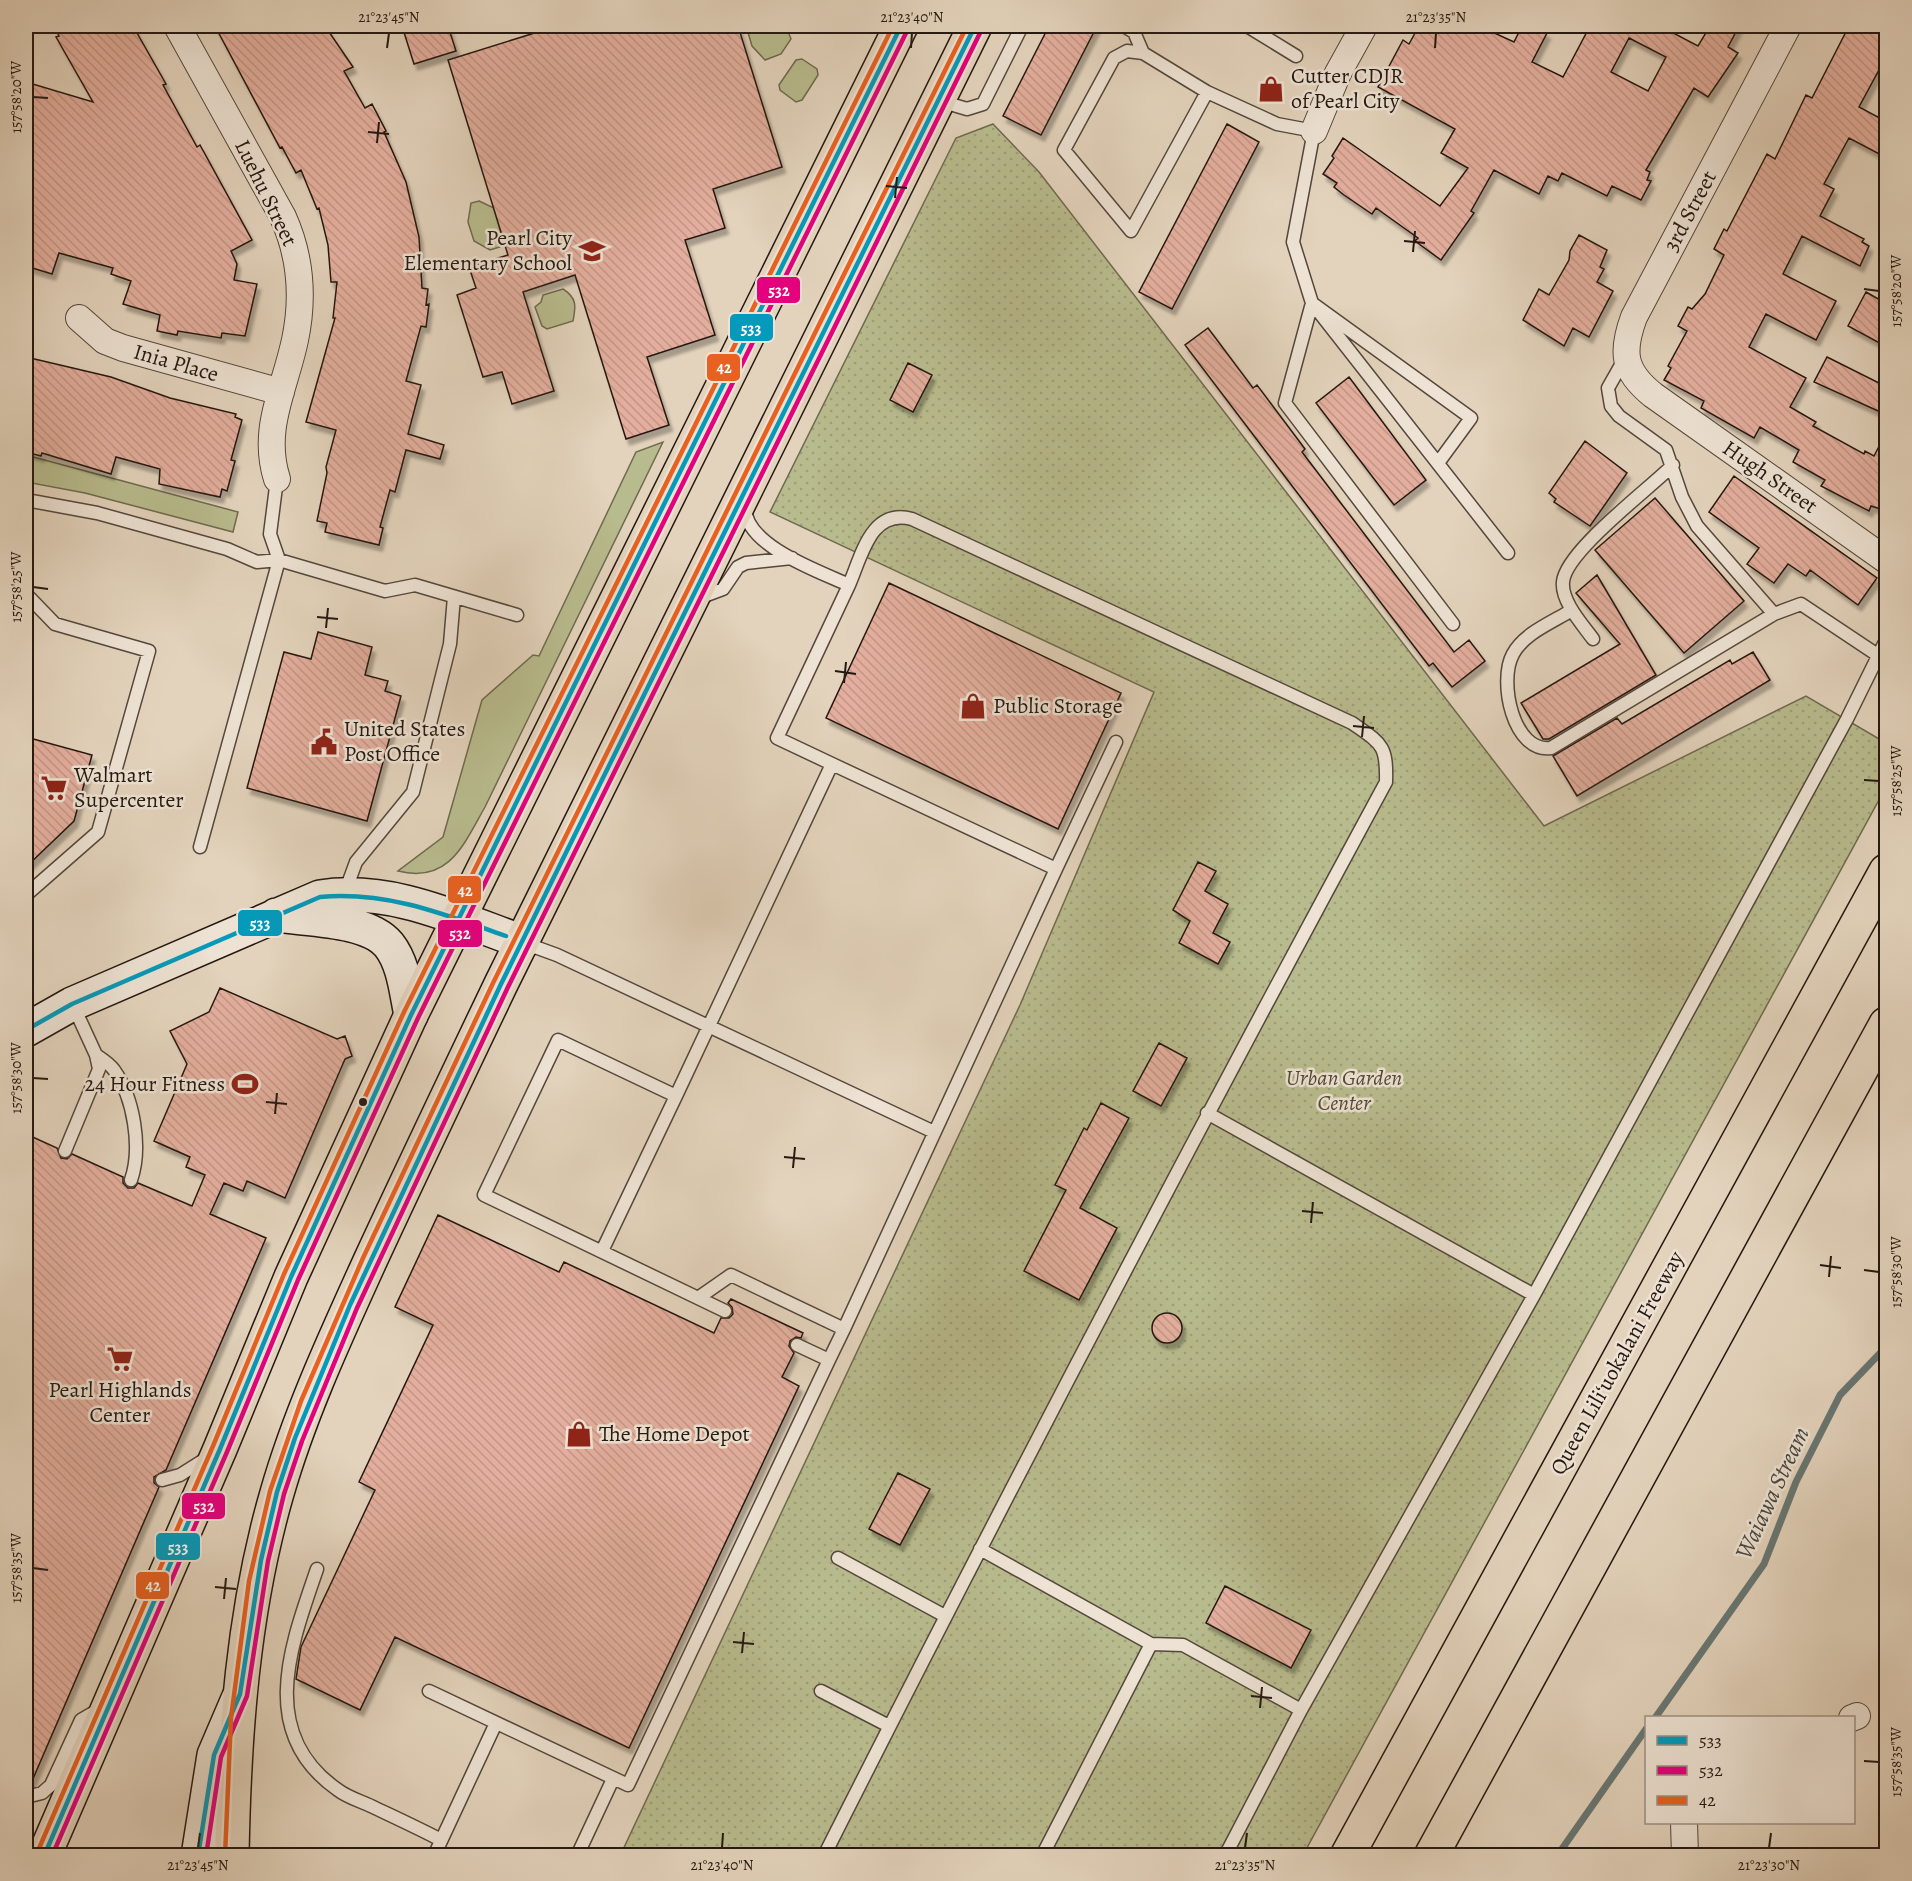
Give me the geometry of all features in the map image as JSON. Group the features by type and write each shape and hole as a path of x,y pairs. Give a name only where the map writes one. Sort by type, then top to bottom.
{"main road":[{"path":"44,1856 220,1449 291,1277 411,1015 901,26"},
{"path":"232,1856 233,1776 240,1694 261,1560 277,1492 296,1438 360,1283 425,1142 975,26"},
{"name":"Queen Liliʻuokalani Freeway","path":"1347,1856 1887,871"},
{"path":"26,1029 72,1004 320,897 344,893 386,897 523,942"},
{"path":"274,915 360,927 378,934 390,946 402,974 411,1015"},
{"path":"1431,1856 1887,1024"},
{"path":"198,1856 214,1755 240,1694"}],"street":[{"name":"Luehu Street","path":"177,26 284,218 296,252 301,288 300,312 270,434 270,450 277,479"},
{"path":"1314,131 1338,73 1364,26"},
{"name":"3rd Street","path":"1626,356 1626,342 1634,317 1788,26"},
{"name":"Inia Place","path":"79,318 105,341 123,348 281,392"},
{"name":"Hugh Street","path":"1626,356 1633,375 1653,395 1887,560"},
{"path":"1684,1824 1685,1856"}],"lane":[{"path":"938,100 967,109 983,104 1022,26"},
{"path":"1124,26 1134,32 1143,52"},
{"path":"1247,26 1296,56"},
{"path":"1207,92 1131,231 1064,150 1114,58 1127,51 1143,52 1207,92 1277,124 1314,131 1293,242 1312,303 1508,553"},
{"path":"1312,303 1471,418 1438,463"},
{"path":"1312,303 1285,403 1453,624"},
{"path":"1626,356 1608,388 1611,406 1619,416 1666,450 1682,497 1697,526 1774,614"},
{"path":"1593,639 1572,610 1562,584 1566,568 1579,551 1673,465"},
{"path":"200,847 279,560 270,534 277,479"},
{"path":"745,493 745,520 756,535 792,558 849,585"},
{"path":"26,500 108,516 227,549 257,562 279,560 385,591 414,585 517,615"},
{"path":"824,1856 945,1616 1207,1113 1386,782 1387,756 1377,740 1352,723 912,519 900,516 885,519 873,532 777,738 1056,869"},
{"path":"692,601 723,589 738,567 746,563 792,558"},
{"path":"26,594 54,624 149,651 98,832 26,895"},
{"path":"344,893 356,862 413,792 450,644 454,597"},
{"path":"1572,610 1522,641 1512,656 1508,670 1508,698 1511,712 1527,740 1542,749 1551,748 1774,614 1801,604 1879,656"},
{"path":"1225,1856 1301,1710 1533,1295 1887,640"},
{"path":"429,1691 628,1785 844,1329 1116,742"},
{"path":"602,1251 832,764"},
{"path":"523,942 557,955 934,1132"},
{"path":"65,1151 99,1069 96,1055 72,1004"},
{"path":"676,1096 558,1040 484,1195 725,1311"},
{"path":"96,1055 114,1068 131,1109 135,1142 135,1168 131,1180"},
{"path":"1207,1113 1533,1295"},
{"path":"698,1298 731,1275 844,1329"},
{"path":"797,1345 829,1360"},
{"path":"162,1480 180,1475 220,1449"},
{"path":"980,1549 1151,1644 1183,1645 1301,1710"},
{"path":"838,1558 945,1616"},
{"path":"317,1569 295,1634 286,1674 286,1706 296,1743 313,1767 338,1790 441,1840"},
{"path":"1042,1856 1151,1644"},
{"path":"821,1691 889,1726"},
{"path":"26,1797 42,1793 51,1785 81,1720 111,1703"},
{"path":"434,1856 496,1723"},
{"path":"577,1856 613,1779"}],"green space":[{"path":"752,26 786,26 791,39 781,54 765,60 752,46 747,29"},
{"path":"802,59 817,69 818,75 802,100 796,102 780,90 779,85 796,60"},
{"name":"Urban Garden Center","path":"993,124 1039,172 1544,826 1806,696 1886,743 1886,787 1303,1855 620,1856 1020,1005 1154,692 770,512 956,138"},
{"path":"479,201 494,208 503,240 500,247 490,250 474,241 468,222 471,203"},
{"path":"563,289 573,299 575,311 573,321 547,329 542,326 535,307 541,302 543,295"},
{"path":"663,442 485,807 462,847 453,858 430,872 398,871 443,837 482,700 533,655 539,656 636,452"},
{"path":"26,455 238,512 233,532 85,493 26,482"}],"building":[{"path":"55,26 133,26 166,84 163,85 197,147 200,145 252,240 231,251 237,264 234,280 257,284 245,336 222,333 221,338 178,331 177,335 157,331 160,315 123,304 131,281 111,274 113,268 59,253 52,274 26,266 26,82 93,102 56,37 59,36"},
{"path":"215,26 277,26 281,33 294,26 325,26 353,67 344,71 365,108 372,104 386,131 384,132 406,182 419,237 422,288 428,289 426,305 429,304 426,327 421,326 406,381 421,385 408,434 444,445 440,459 406,450 395,492 390,490 380,527 383,528 379,545 325,532 327,523 317,521 327,473 326,467 336,430 306,422 335,318 333,318 337,282 331,282 328,245 319,208 317,209 301,170 296,173 282,147 280,148"},
{"path":"402,26 448,26 456,51 414,64"},
{"path":"557,26 738,26 782,167 713,189 725,228 685,240 715,335 647,357 669,425 626,439 575,275 523,292 554,391 512,404 502,372 483,377 457,295 476,288 469,267 508,255 448,60"},
{"path":"1049,26 1097,26 1041,135 1003,116"},
{"path":"1419,26 1479,26 1514,42 1522,26 1534,26 1547,33 1532,62 1563,77 1590,26 1660,26 1698,46 1710,26 1739,26 1728,47 1738,53 1708,97 1694,88 1646,170 1650,172 1647,180 1651,181 1641,200 1612,186 1607,196 1562,173 1558,181 1548,176 1539,194 1494,170 1471,211 1474,213 1441,260 1415,241 1418,238 1376,208 1372,214 1344,195 1334,187 1337,183 1323,174 1334,158 1332,156 1343,138 1440,206 1468,168 1441,153 1455,129 1378,87 1403,40 1409,44","holes":["1629,38 1666,57 1648,91 1611,72"]},
{"path":"1849,26 1887,26 1887,55 1859,107 1887,122 1887,158 1849,138 1824,184 1834,189 1820,216 1864,239 1862,242 1869,246 1860,266 1802,236 1783,274 1836,301 1816,340 1766,314 1749,347 1806,378 1790,407 1816,422 1813,426 1864,454 1865,451 1874,456 1887,431 1887,511 1871,506 1869,511 1821,486 1825,480 1793,462 1799,450 1760,427 1754,438 1701,408 1704,401 1664,380 1671,368 1668,366 1687,331 1678,326 1688,307 1692,309 1705,294 1724,255 1714,249 1724,229 1727,231 1767,154 1775,159 1806,95 1812,98"},
{"path":"1227,124 1259,142 1172,309 1139,292"},
{"path":"1579,235 1607,250 1600,267 1604,269 1597,282 1613,291 1589,337 1573,328 1564,346 1523,320 1539,289 1549,295 1569,260 1570,251"},
{"path":"1866,292 1887,304 1887,347 1848,326"},
{"path":"1208,328 1253,388 1257,385 1305,449 1302,452 1454,652 1469,640 1485,661 1452,687 1433,663 1429,666 1185,345"},
{"path":"26,357 111,377 170,398 236,414 235,417 242,420 231,460 235,461 227,491 222,489 220,497 159,484 160,469 116,457 111,474 42,453 41,456 26,452"},
{"path":"1827,357 1887,387 1887,415 1814,382"},
{"path":"908,363 932,375 913,412 890,400"},
{"path":"1349,377 1426,480 1394,505 1316,403"},
{"path":"1585,441 1627,473 1590,526 1554,502 1556,499 1549,493"},
{"path":"1734,476 1877,578 1858,605 1810,570 1806,576 1788,564 1774,583 1747,564 1759,548 1709,512"},
{"path":"1655,498 1744,601 1684,653 1595,550"},
{"path":"1597,575 1656,675 1549,739 1543,739 1521,703 1620,644 1576,593"},
{"name":"Public Storage","path":"889,583 1121,693 1058,829 826,718"},
{"name":"United States Post Office","path":"318,632 372,647 365,675 388,681 385,691 401,696 367,821 247,788 284,652 311,659"},
{"path":"1753,652 1770,680 1577,796 1553,756 1617,718 1622,724 1730,660 1732,664"},
{"name":"Walmart Supercenter","path":"26,737 92,755 74,821 26,867"},
{"path":"1198,862 1216,871 1205,891 1228,904 1213,933 1230,942 1218,964 1179,943 1190,921 1173,910"},
{"name":"Pearl Highlands Center","path":"220,988 337,1039 345,1036 352,1056 345,1059 285,1198 247,1181 243,1191 224,1183 210,1214 266,1238 166,1470 154,1477 154,1483 159,1487 29,1788 26,1789 26,1134 57,1148 61,1158 67,1159 72,1154 123,1177 123,1183 128,1188 134,1188 138,1183 192,1206 205,1175 186,1167 190,1157 154,1141 187,1064 170,1031 209,1012"},
{"path":"1159,1043 1187,1058 1161,1106 1133,1091"},
{"path":"1101,1103 1129,1118 1080,1208 1117,1228 1079,1300 1024,1271 1066,1190 1055,1185 1084,1128 1087,1130"},
{"name":"The Home Depot","path":"438,1215 559,1272 564,1262 714,1333 721,1318 729,1318 733,1314 732,1307 728,1303 731,1299 803,1333 801,1338 796,1337 790,1341 789,1346 794,1353 782,1377 799,1386 629,1748 395,1637 360,1710 296,1679 301,1647 375,1490 359,1482 433,1325 395,1307"},
{"path":"1167,1313 1173,1314 1181,1322 1181,1334 1173,1342 1167,1343 1161,1342 1153,1334 1152,1328 1153,1322 1161,1314"},
{"path":"898,1473 930,1489 900,1545 869,1529"},
{"path":"1225,1586 1311,1630 1291,1668 1206,1623"}],"waterway":[{"name":"Waiawa Stream","path":"1656,1716 1764,1564 1796,1482 1840,1395 1886,1347"},
{"name":"Waiawa Stream","path":"1557,1856 1645,1730"}],"transit line":[{"name":"42","path":"37,1853 213,1446 284,1274 404,1012 893,26"},
{"name":"533","path":"44,1856 220,1449 291,1277 411,1015 901,26"},
{"name":"42","path":"225,1856 231,1718 249,1581 270,1491 301,1401 363,1258 494,981 967,26"},
{"name":"533","path":"198,1856 214,1755 240,1694 261,1560 277,1492 295,1438 350,1305 501,984 975,26"},
{"name":"532","path":"52,1856 227,1452 298,1280 418,1018 908,29"},
{"name":"532","path":"206,1856 221,1757 247,1696 268,1561 284,1494 302,1441 357,1308 508,987 982,29"},
{"name":"533","path":"26,1030 72,1004 320,897 369,897 392,901 438,912 506,936"}],"place":[{"name":"Cutter CDJR of Pearl City","path":"1271,89"},
{"name":"Pearl City Elementary School","path":"592,251"},
{"name":"Public Storage","path":"973,706"},
{"name":"United States Post Office","path":"324,742"},
{"name":"Walmart Supercenter","path":"54,788"},
{"name":"24 Hour Fitness","path":"245,1084"},
{"name":"Pearl Highlands Center","path":"120,1359"},
{"name":"The Home Depot","path":"579,1434"}]}
